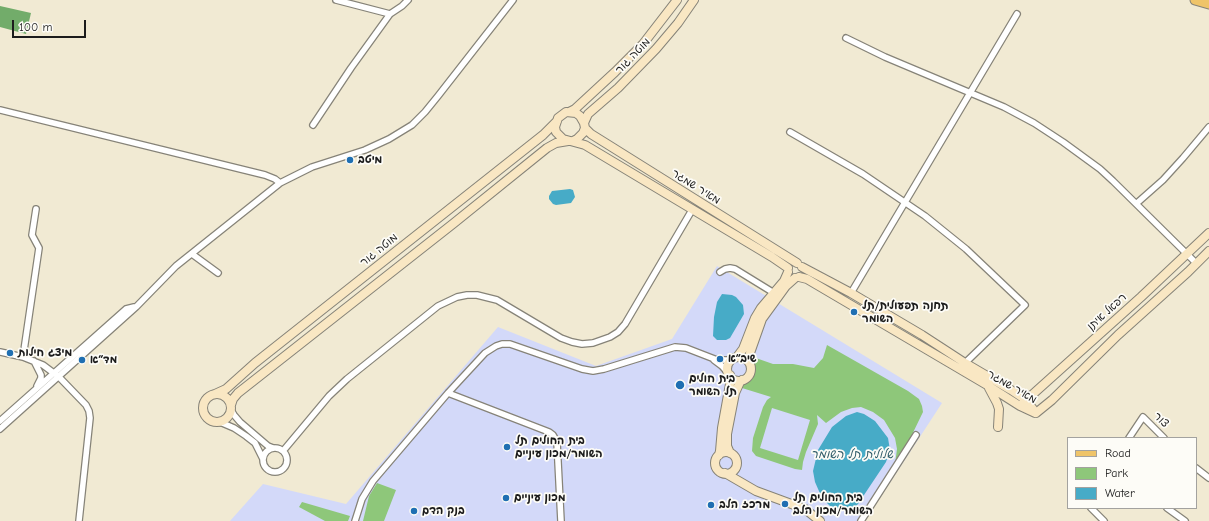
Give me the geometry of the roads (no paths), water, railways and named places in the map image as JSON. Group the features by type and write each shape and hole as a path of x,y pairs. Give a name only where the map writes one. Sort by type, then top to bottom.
{"main road":[{"path":"1195,0 1209,4"}],"street":[{"path":"336,0 390,14"},
{"path":"313,125 351,68 390,14 408,0"},
{"path":"0,429 136,307 176,266 280,183 312,167 365,150 383,142 412,125 438,96 512,0"},
{"name":"מוטה גור","path":"569,112 575,109 615,72 642,44 677,0"},
{"name":"מוטה גור","path":"584,125 588,114 618,88 656,49 678,23 694,0"},
{"path":"851,293 1017,14"},
{"path":"846,38 884,57 970,92 1016,113 1063,142 1100,169 1137,203 1196,263"},
{"path":"0,110 265,175 275,178 280,183"},
{"path":"220,422 229,416 233,399 238,393 547,148 556,143 570,141 581,136 584,125 580,116 576,113 569,112 562,114 556,121 555,127 559,136 570,141"},
{"name":"מוטה גור","path":"220,422 207,419 203,410 202,406 209,396 226,390 255,363 543,135 556,121"},
{"name":"מאיר שמגר","path":"584,125 591,134 601,141 799,265 922,334 1011,390 1026,400 1036,414"},
{"path":"1137,203 1163,180 1209,127"},
{"path":"790,132 863,174 925,216 966,249 1025,305 966,363"},
{"name":"מאיר שמגר","path":"570,141 585,145 772,257 788,270"},
{"path":"24,357 39,248 32,235 36,209"},
{"path":"283,451 329,396 347,379 438,306 457,297 477,295 497,300 561,338 572,342 582,344 593,343 610,337 618,332 624,324 692,210"},
{"name":"רפאל איתן","path":"1020,406 1141,297 1209,233"},
{"path":"1036,414 1118,335 1209,251"},
{"path":"192,254 218,273"},
{"path":"712,358 722,366 729,375 735,380 746,379 751,370 750,353 762,319 786,286 802,274 799,265 790,264 784,281 761,308 755,318 743,349 728,367 729,375 730,384 722,428 720,451 716,460 716,466 719,471 763,494 805,509 820,521"},
{"path":"720,272 725,269 735,269 774,293"},
{"path":"788,270 790,276 797,277"},
{"name":"מאיר שמגר","path":"797,277 807,279 1020,406 1036,414"},
{"path":"0,421 126,309 136,307"},
{"path":"916,344 922,334"},
{"path":"355,521 362,499 373,481 485,353 502,344 517,346 586,370 604,369 675,347 686,348 712,358 722,360 744,358 750,363"},
{"path":"0,352 24,357 43,365 59,377 89,410 90,418 79,521"},
{"path":"34,361 41,375 36,390"},
{"path":"742,380 735,393 727,434 727,446 730,453 736,459 737,473 743,483"},
{"path":"987,385 999,409 998,427"},
{"path":"215,394 226,397 234,415 268,446 283,451 286,455 287,462 285,467 274,472 267,469 264,464 264,459 255,444 234,428 220,422"},
{"path":"448,394 549,432 553,435 557,442 561,521"},
{"name":"צור","path":"1130,437 1143,417 1163,437"},
{"path":"861,521 916,435"},
{"path":"264,459 267,452 273,448"},
{"path":"719,455 724,452 730,453"},
{"path":"725,473 732,472 736,466"},
{"path":"1197,469 1209,478"},
{"path":"1092,509 1104,521"},
{"path":"1168,509 1185,521"}],"water":[{"path":"573,190 575,197 571,203 556,205 549,199 552,191"},
{"path":"722,294 736,297 743,305 744,314 730,338 726,340 717,340 713,336 714,317 717,302"},
{"name":"שלולית תל השומר","path":"857,412 864,414 875,421 888,438 890,450 886,462 858,504 854,508 847,510 830,506 822,498 815,482 813,471 818,450 832,427 846,416"}],"place":[{"name":"מיטב","path":"350,160"},
{"name":"תחנה תפעולית/תל השומר","path":"854,312"},
{"name":"מיצג חילות","path":"10,353"},
{"name":"שיב״א","path":"720,359"},
{"name":"מד״א","path":"82,360"},
{"name":"בית חולים תל השומר","path":"680,385"},
{"name":"בית החולים תל השומר/מכון עיניים","path":"507,447"},
{"name":"מכון עיניים","path":"506,498"},
{"name":"בית החולים תל השומר/מכון הלב","path":"785,504"},
{"name":"מרכז הלב","path":"711,505"},
{"name":"בנק הדם","path":"414,511"}]}
